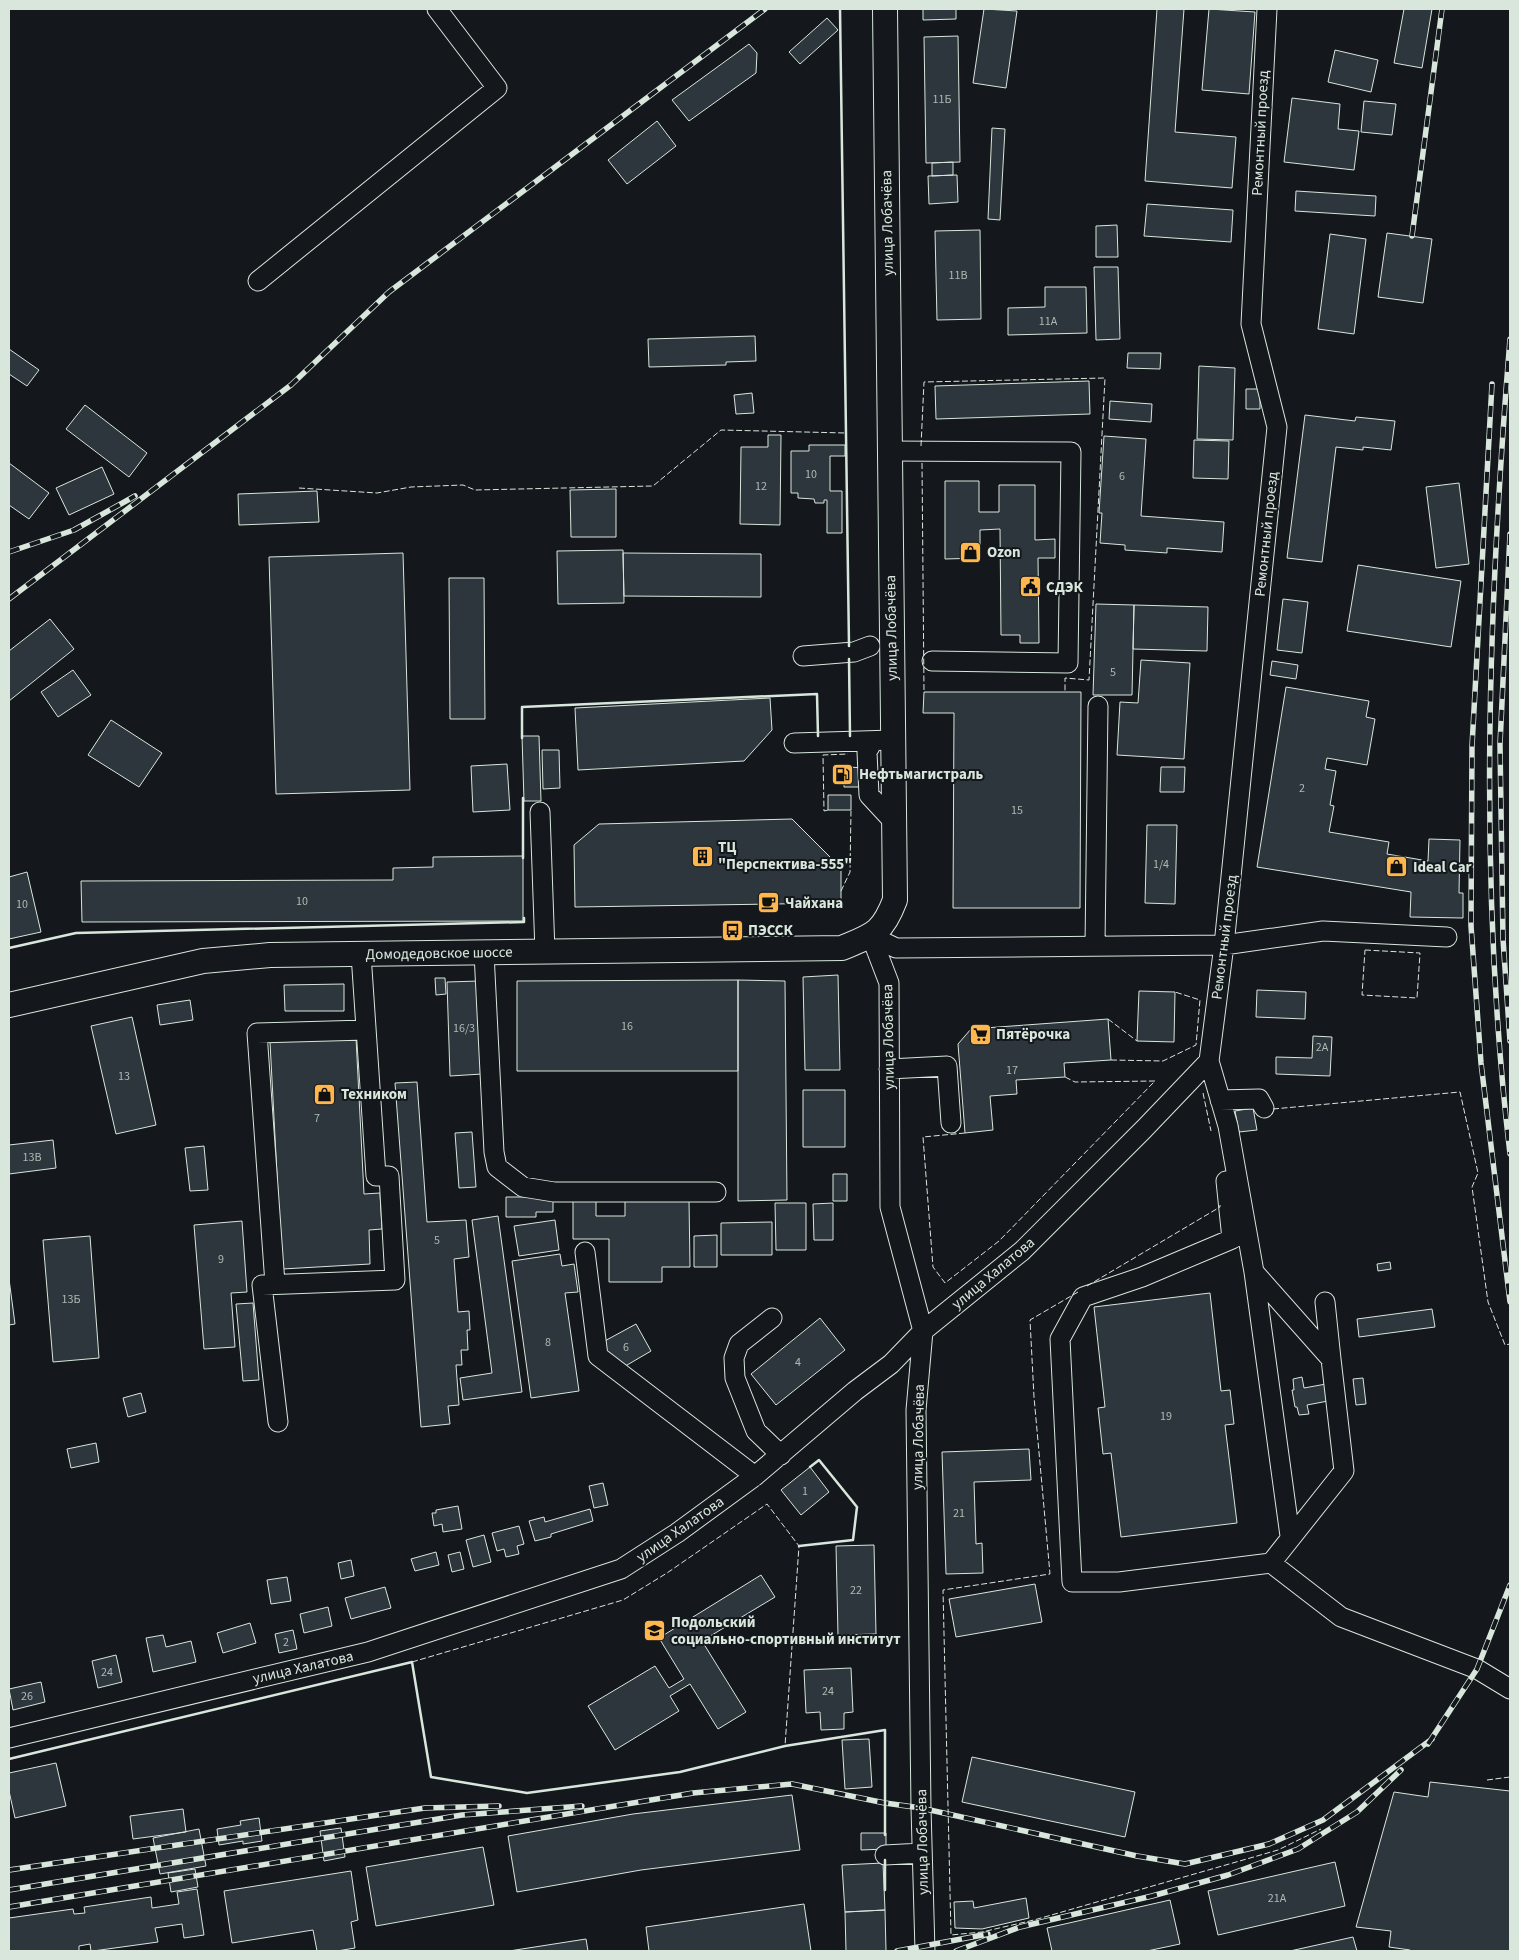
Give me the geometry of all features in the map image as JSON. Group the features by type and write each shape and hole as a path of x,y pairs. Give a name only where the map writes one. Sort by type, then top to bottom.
{"main road":[{"name":"улица Лобачёва","path":"872,936 887,920 895,900 894,822 883,740 890,451 885,9"},
{"name":"Домодедовское шоссе","path":"9,1005 203,961 270,955 842,948 872,936"}],"street":[{"path":"258,281 496,88 437,9"},
{"name":"Ремонтный проезд","path":"1209,1061 1224,945 1277,427 1251,324 1267,9"},
{"path":"890,451 1071,452 1068,663 932,661"},
{"path":"803,656 854,652 870,646"},
{"path":"1095,946 1098,706"},
{"path":"794,742 883,740"},
{"path":"540,812 544,952"},
{"path":"872,936 896,948 1224,945 1324,924 1447,937"},
{"name":"улица Лобачёва","path":"872,936 889,983 890,1207 923,1332 916,1410 925,1951"},
{"path":"484,953 494,1152 497,1167 523,1186 554,1192 716,1192"},
{"path":"278,1422 262,1285 395,1280 388,1176 376,1176 360,954"},
{"path":"275,1284 257,1033 366,1030"},
{"path":"1209,1061 1228,1126 1254,1272 1290,1536"},
{"name":"улица Халатова","path":"9,1738 368,1652 500,1607 621,1569 677,1533 755,1476 855,1391 891,1364 923,1332 1022,1251 1209,1061"},
{"path":"889,1069 948,1066 951,1123"},
{"path":"1220,1100 1259,1099 1264,1108"},
{"path":"1220,1100 1220,1127 1232,1239 1142,1277 1083,1297 1060,1339 1072,1582 1119,1582 1271,1562 1341,1617 1477,1668 1510,1689"},
{"path":"586,1252 598,1356 755,1476"},
{"path":"1254,1272 1331,1360"},
{"path":"1271,1562 1344,1471 1325,1302"},
{"path":"772,1318 739,1344 734,1358 735,1378 756,1431 781,1455"},
{"path":"885,1855 922,1853"}],"building":[{"path":"923,9 956,9 956,19 923,20"},
{"path":"984,9 1017,11 1006,88 973,83"},
{"path":"1157,9 1184,9 1175,132 1236,137 1232,188 1145,181"},
{"path":"1209,9 1255,12 1249,94 1202,90"},
{"path":"1404,9 1432,9 1422,68 1394,63"},
{"path":"827,18 838,30 800,64 789,52"},
{"path":"958,36 960,162 926,163 924,37"},
{"path":"749,44 757,53 756,73 689,121 672,100"},
{"path":"1335,50 1378,60 1371,92 1328,82"},
{"path":"1292,98 1340,104 1338,129 1359,131 1354,170 1284,162"},
{"path":"1364,101 1396,104 1392,135 1361,132"},
{"path":"657,121 676,146 627,184 608,160"},
{"path":"992,128 1005,129 1000,220 988,219"},
{"path":"953,162 953,175 932,176 932,163"},
{"path":"957,175 958,202 929,204 928,176"},
{"path":"1296,191 1376,196 1375,216 1295,211"},
{"path":"1147,204 1233,210 1231,242 1144,236"},
{"path":"1117,225 1118,257 1096,257 1096,226"},
{"path":"980,230 981,319 937,320 935,231"},
{"path":"1387,233 1432,239 1423,303 1378,297"},
{"path":"1330,234 1366,239 1354,334 1318,329"},
{"path":"1094,267 1118,267 1120,339 1096,340"},
{"path":"1045,287 1086,287 1087,333 1008,335 1008,308 1045,307"},
{"path":"755,336 756,361 726,362 726,365 649,367 648,339"},
{"path":"9,349 39,370 27,386 9,374"},
{"path":"1128,353 1161,353 1160,369 1127,368"},
{"path":"1199,366 1235,368 1233,440 1197,439"},
{"path":"1089,381 1090,414 936,419 935,386"},
{"path":"1246,389 1260,389 1260,409 1246,409"},
{"path":"752,393 754,413 736,414 734,395"},
{"path":"1110,401 1152,404 1151,422 1109,419"},
{"path":"85,405 147,453 129,477 66,429"},
{"path":"1305,415 1355,421 1356,417 1395,421 1391,450 1363,447 1363,450 1336,447 1322,562 1287,558"},
{"path":"768,435 781,435 780,525 740,524 741,447 768,447"},
{"path":"1104,436 1146,439 1141,516 1224,522 1222,552 1167,548 1167,553 1125,550 1125,545 1100,543 1102,513 1099,513"},
{"path":"1194,440 1229,441 1228,479 1193,478"},
{"path":"809,445 845,445 845,456 830,456 830,491 842,491 842,533 827,533 827,500 824,500 824,503 815,503 814,499 798,498 798,493 791,493 791,451 809,451"},
{"path":"9,463 49,493 29,519 9,505"},
{"path":"102,467 114,494 69,515 56,488"},
{"path":"945,481 979,481 979,512 999,512 999,485 1035,485 1035,540 1055,539 1055,558 1038,558 1039,643 1020,643 1020,635 1001,635 1000,529 980,530 980,558 945,559"},
{"path":"1459,483 1469,564 1436,568 1426,487"},
{"path":"616,489 616,537 571,537 570,490"},
{"path":"317,491 319,522 239,525 238,494"},
{"path":"623,550 624,603 558,604 557,551"},
{"path":"403,553 410,790 276,794 269,557"},
{"path":"623,553 761,554 761,597 624,596"},
{"path":"1358,565 1461,581 1451,647 1347,631"},
{"path":"449,578 484,578 485,719 450,719"},
{"path":"1283,599 1308,602 1302,653 1277,650"},
{"path":"1096,604 1134,605 1132,695 1093,695"},
{"path":"1134,605 1208,607 1207,651 1133,649"},
{"path":"50,619 74,649 9,701 9,651"},
{"path":"1141,660 1190,663 1184,759 1117,755 1120,702 1138,703"},
{"path":"1272,661 1298,665 1296,679 1270,675"},
{"path":"73,670 91,695 58,717 41,692"},
{"path":"1286,687 1369,701 1366,717 1375,719 1367,765 1327,758 1325,769 1336,771 1330,805 1334,806 1329,832 1389,842 1387,854 1428,861 1429,839 1460,840 1459,893 1463,893 1463,918 1410,917 1411,892 1257,867"},
{"path":"924,692 1081,692 1080,908 953,908 954,713 923,713"},
{"path":"770,698 772,730 744,761 578,770 575,708"},
{"path":"111,720 162,753 139,787 88,755"},
{"path":"522,736 539,736 541,801 524,801"},
{"path":"542,750 559,750 560,788 543,789"},
{"path":"507,764 510,810 473,812 471,766"},
{"path":"844,767 871,768 871,787 844,787"},
{"path":"1161,767 1185,767 1184,792 1160,792"},
{"path":"828,795 851,795 851,810 828,810"},
{"name":"ТЦ \"Перспектива-555\"","path":"792,819 841,868 841,903 575,907 574,845 599,824"},
{"path":"1147,825 1177,825 1175,904 1145,903"},
{"path":"523,856 523,921 82,922 81,881 393,880 393,868 433,867 433,857"},
{"path":"27,872 41,932 9,939 9,877"},
{"path":"838,975 840,1070 805,1070 803,977"},
{"path":"435,978 445,978 446,994 436,995"},
{"path":"738,980 785,981 787,1200 738,1201"},
{"path":"738,980 738,1071 517,1071 517,981"},
{"path":"479,981 482,1074 450,1076 447,982"},
{"path":"344,984 344,1011 285,1011 284,985"},
{"path":"1257,990 1306,992 1305,1019 1256,1017"},
{"path":"1139,991 1175,992 1174,1042 1137,1041"},
{"path":"190,1000 193,1020 160,1025 157,1005"},
{"path":"132,1017 156,1125 116,1134 91,1026"},
{"path":"1108,1019 1111,1060 1064,1063 1065,1077 1016,1080 1017,1094 990,1096 993,1130 965,1133 958,1044 971,1029"},
{"path":"1313,1036 1332,1037 1330,1076 1276,1074 1276,1057 1312,1058"},
{"path":"356,1038 364,1194 380,1193 382,1229 369,1230 370,1264 282,1269 270,1042"},
{"path":"417,1082 427,1222 466,1220 469,1257 454,1259 458,1312 469,1311 470,1330 467,1330 468,1350 461,1350 462,1365 456,1365 459,1405 448,1406 450,1424 421,1427 395,1083"},
{"path":"803,1090 845,1090 845,1147 803,1147"},
{"path":"1253,1108 1257,1130 1239,1132 1235,1111"},
{"path":"472,1132 476,1187 459,1188 455,1133"},
{"path":"53,1140 56,1168 9,1174 9,1145"},
{"path":"204,1146 208,1190 190,1191 185,1148"},
{"path":"833,1174 847,1174 847,1201 833,1201"},
{"path":"506,1197 553,1197 553,1212 536,1212 536,1217 506,1217"},
{"path":"625,1200 689,1200 690,1267 662,1267 662,1282 609,1282 609,1239 573,1239 573,1201 596,1201 596,1216 625,1216"},
{"path":"775,1203 806,1203 806,1250 776,1250"},
{"path":"833,1203 833,1240 814,1240 813,1204"},
{"path":"498,1216 522,1392 463,1400 460,1378 492,1373 472,1220"},
{"path":"555,1220 559,1250 519,1256 514,1226"},
{"path":"242,1221 247,1292 231,1293 235,1347 204,1349 194,1225"},
{"path":"772,1222 772,1255 721,1255 721,1223"},
{"path":"717,1235 717,1267 694,1267 694,1236"},
{"path":"90,1236 99,1358 53,1362 43,1240"},
{"path":"560,1254 562,1266 574,1264 578,1292 565,1293 579,1391 531,1398 512,1261"},
{"path":"1390,1262 1391,1269 1378,1271 1377,1264"},
{"path":"9,1279 15,1324 9,1325"},
{"path":"1210,1293 1221,1391 1230,1390 1234,1424 1225,1425 1237,1523 1121,1537 1111,1453 1103,1454 1098,1408 1105,1407 1094,1307"},
{"path":"253,1303 259,1380 243,1381 236,1304"},
{"path":"1432,1309 1435,1327 1359,1337 1357,1319"},
{"path":"820,1318 845,1350 776,1405 751,1374"},
{"path":"636,1324 651,1351 622,1368 612,1362 601,1343"},
{"path":"1302,1377 1304,1388 1326,1384 1328,1401 1307,1405 1309,1414 1299,1415 1297,1407 1295,1407 1292,1390 1294,1390 1293,1379"},
{"path":"1363,1378 1366,1404 1356,1405 1353,1379"},
{"path":"141,1393 146,1412 128,1417 123,1398"},
{"path":"96,1443 99,1462 71,1468 67,1449"},
{"path":"1029,1449 1031,1480 974,1482 976,1544 982,1543 983,1573 946,1574 942,1452"},
{"path":"810,1467 829,1492 801,1515 781,1490"},
{"path":"603,1483 608,1505 594,1508 589,1486"},
{"path":"458,1506 462,1529 443,1532 442,1524 434,1526 432,1513 436,1513 436,1510"},
{"path":"590,1509 593,1521 535,1541 529,1521 544,1517 545,1522"},
{"path":"519,1526 524,1544 517,1546 519,1554 506,1557 504,1549 497,1551 492,1533"},
{"path":"484,1535 491,1562 473,1567 466,1540"},
{"path":"874,1545 876,1634 838,1635 836,1546"},
{"path":"436,1552 439,1565 415,1571 411,1559"},
{"path":"460,1552 464,1569 452,1572 448,1555"},
{"path":"351,1560 354,1576 341,1579 338,1563"},
{"path":"761,1575 775,1597 702,1641 746,1712 718,1729 690,1684 670,1696 679,1711 615,1750 588,1706 655,1666 669,1688 684,1679 659,1638"},
{"path":"287,1577 291,1601 271,1604 267,1580"},
{"path":"1035,1584 1042,1622 956,1637 949,1599"},
{"path":"385,1587 391,1608 351,1619 345,1598"},
{"path":"328,1607 332,1626 304,1633 300,1614"},
{"path":"250,1623 256,1643 223,1653 217,1633"},
{"path":"293,1630 297,1649 279,1653 275,1634"},
{"path":"163,1635 166,1647 191,1641 196,1662 153,1672 146,1638"},
{"path":"116,1655 122,1682 98,1688 92,1661"},
{"path":"851,1668 853,1712 844,1713 844,1729 821,1730 820,1712 806,1713 804,1670"},
{"path":"41,1682 45,1702 13,1710 9,1689"},
{"path":"869,1739 872,1787 845,1789 842,1740"},
{"path":"972,1757 1135,1792 1125,1837 962,1802"},
{"path":"56,1763 66,1806 15,1818 9,1791 9,1773"},
{"path":"1430,1782 1510,1791 1510,1951 1410,1951 1389,1947 1391,1931 1356,1927 1394,1792 1428,1797"},
{"path":"792,1795 800,1850 641,1870 517,1892 508,1836 633,1814"},
{"path":"183,1809 186,1832 133,1839 130,1816"},
{"path":"259,1818 262,1841 243,1844 243,1841 219,1845 217,1829 241,1825 240,1821"},
{"path":"341,1828 345,1857 324,1861 320,1831"},
{"path":"199,1829 206,1866 160,1874 153,1838"},
{"path":"861,1833 886,1833 886,1849 861,1850"},
{"path":"483,1847 494,1905 376,1926 366,1867"},
{"path":"1335,1862 1345,1906 1218,1935 1208,1891"},
{"path":"883,1863 885,1910 845,1912 842,1865"},
{"path":"195,1869 198,1887 171,1892 168,1873"},
{"path":"351,1871 358,1920 351,1922 355,1948 337,1951 317,1951 313,1930 232,1943 224,1891"},
{"path":"197,1889 204,1935 184,1938 182,1924 155,1928 158,1942 93,1951 91,1951 90,1944 79,1946 79,1951 9,1951 9,1918 73,1909 74,1914 85,1913 84,1907 151,1897 152,1908 179,1904 177,1892"},
{"path":"1026,1898 1029,1918 982,1929 955,1928 954,1902 973,1901 974,1908"},
{"path":"1170,1900 1180,1944 1147,1951 1052,1951 1047,1928"},
{"path":"804,1904 811,1951 649,1951 646,1927"},
{"path":"885,1910 886,1951 846,1951 845,1912"},
{"path":"1353,1937 1357,1951 1290,1951"},
{"path":"586,1939 588,1951 509,1951"}],"railway":[{"path":"9,599 291,385 389,292 765,9"},
{"path":"1412,236 1442,9"},
{"path":"1510,339 1496,543 1490,746 1493,950 1510,1154"},
{"path":"1492,384 1472,746 1471,926 1481,1063 1510,1302"},
{"path":"9,552 74,530 135,496"},
{"path":"1510,534 1500,744 1503,939 1510,1041"},
{"path":"1428,1744 1477,1669 1510,1585"},
{"path":"9,1907 693,1793 792,1784 885,1803 921,1808 1137,1856 1185,1864 1269,1844 1323,1820 1432,1739"},
{"path":"956,1951 1020,1927 1152,1896 1228,1875 1298,1849 1357,1812 1401,1770"},
{"path":"9,1870 425,1808 499,1806"},
{"path":"9,1890 462,1815 582,1806"},
{"path":"897,1951 988,1934"}],"fence":[{"path":"921,446 924,382 1105,378 1089,680 1065,678 1065,692"},
{"path":"299,488 377,493 411,487 463,485 475,490 653,486 721,430 846,433"},
{"path":"922,463 924,692"},
{"path":"828,810 824,811 823,755 848,754"},
{"path":"841,891 850,872 851,810"},
{"path":"1365,950 1420,953 1417,998 1362,995 1365,950"},
{"path":"1111,1060 1163,1061 1196,1045 1200,1000 1175,992"},
{"path":"1108,1019 1137,1041"},
{"path":"965,1133 923,1137 933,1267 945,1283 999,1241 1155,1081 1075,1082 1065,1077"},
{"path":"1273,1109 1460,1092 1478,1173 1472,1187 1488,1302 1505,1345 1510,1344"},
{"path":"1203,1093 1211,1131"},
{"path":"1087,1286 1220,1207 1220,1205"},
{"path":"1078,1292 1030,1320 1034,1397 1050,1574 943,1590 951,1935 982,1932 1034,1920 1278,1850 1321,1829"},
{"path":"412,1662 623,1600 667,1573 767,1504 799,1546 785,1746"},
{"path":"1487,1780 1510,1777"}],"wall":[{"path":"840,9 849,646"},
{"path":"849,659 850,736"},
{"path":"522,738 522,707 817,694 818,736"},
{"path":"523,798 523,858"},
{"path":"9,948 76,933 524,922 524,918"},
{"path":"799,1546 853,1540 857,1507 819,1460 810,1467"},
{"path":"9,1759 412,1662 431,1777 527,1793 680,1772 785,1746 885,1730 885,1835"},
{"path":"885,1860 885,1890"}],"place":[{"name":"Ozon","path":"971,552"},
{"name":"СДЭК","path":"1030,587"},
{"name":"Нефтьмагистраль","path":"843,774"},
{"name":"ТЦ \"Перспектива-555\"","path":"702,856"},
{"name":"Ideal Car","path":"1397,867"},
{"name":"Чайхана","path":"769,903"},
{"name":"ПЭССК","path":"732,930"},
{"name":"Пятёрочка","path":"980,1034"},
{"name":"Техником","path":"325,1094"},
{"name":"Подольский социально-спортивный институт","path":"655,1631"}]}
